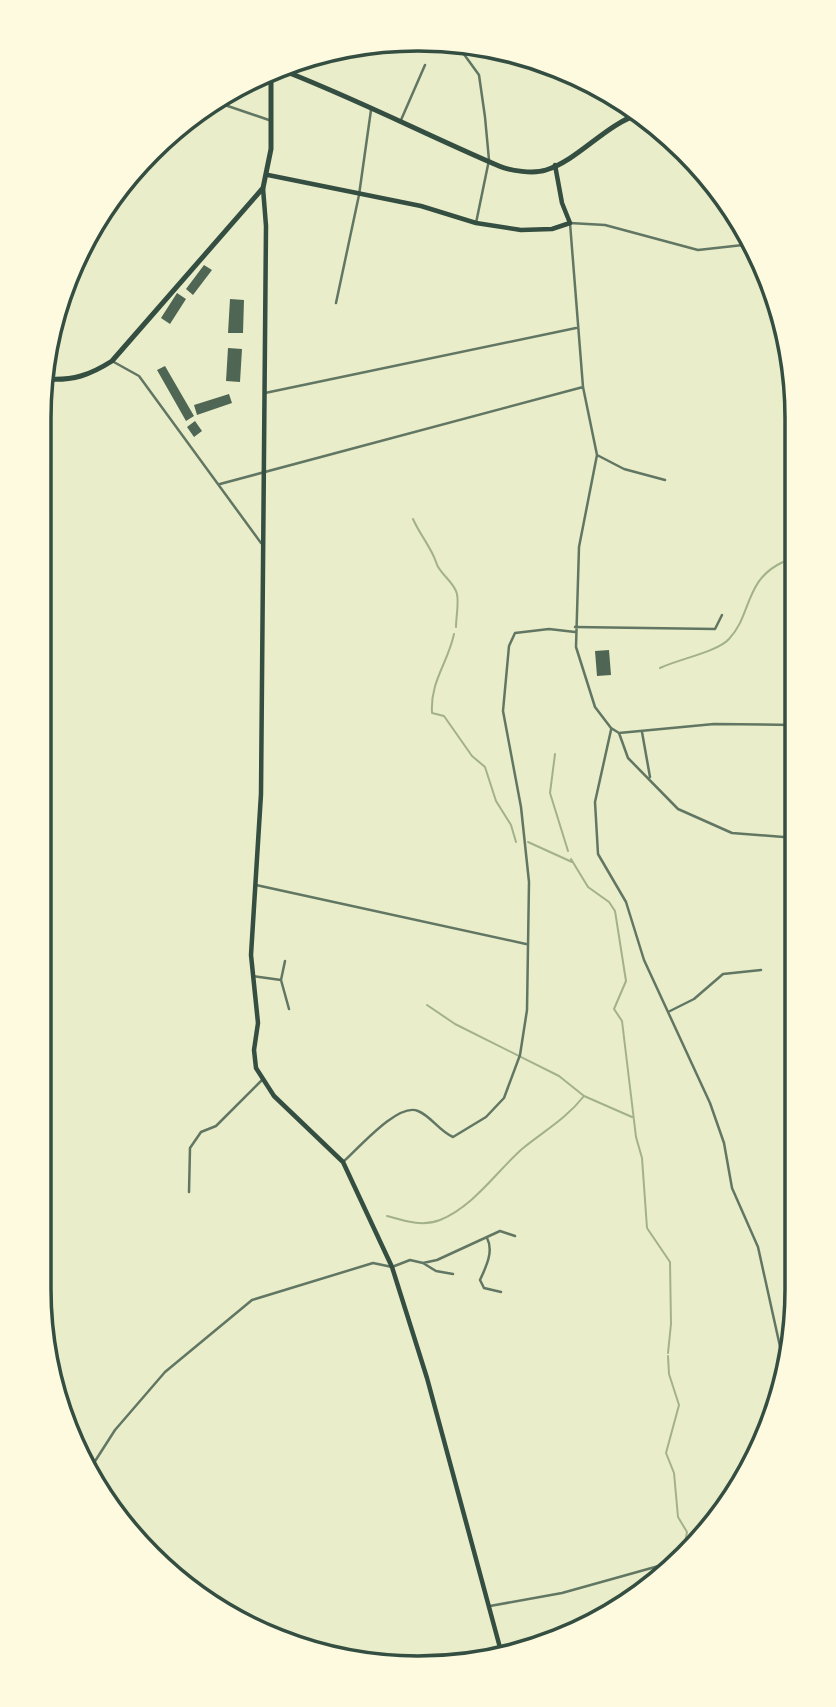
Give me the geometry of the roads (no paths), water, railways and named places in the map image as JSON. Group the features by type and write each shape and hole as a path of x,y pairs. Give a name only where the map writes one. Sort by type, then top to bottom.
{"highway":[{"path":"289,74 372,107 499,167 531,172 555,165 609,128 630,119"},
{"path":"53,379 73,379 89,375 112,361 263,188 268,175 271,82"}],"main road":[{"path":"268,175 421,206 476,223 521,230 552,229 570,223 562,203 555,165"},
{"path":"263,188 265,393 261,794 252,927 258,1023 254,1050 256,1068 262,1080 343,1162 392,1267 500,1647"}],"street":[{"path":"464,54 479,75 489,160 476,223"},
{"path":"401,120 425,65"},
{"path":"226,105 270,121"},
{"path":"336,303 359,195 372,107"},
{"path":"742,245 698,250 605,225 570,223 583,387 597,455 579,547 575,632 582,674 595,706 611,729 619,733 714,723 785,725"},
{"path":"265,393 577,328"},
{"path":"112,361 139,376 262,545"},
{"path":"220,484 583,387"},
{"path":"597,455 624,469 664,480"},
{"path":"575,627 615,629 628,625 713,630 722,615"},
{"path":"343,1162 397,1114 414,1109 421,1112 443,1133 453,1137 486,1117 504,1098 523,1037 527,1010 526,944 529,902 521,807 503,711 509,646 515,633 575,632"},
{"path":"611,729 595,802 598,854 626,902 645,960 710,1103 724,1143 732,1188 758,1247 780,1348"},
{"path":"642,732 650,777"},
{"path":"619,733 628,758 650,777 678,809 732,833 785,837"},
{"path":"256,884 526,944"},
{"path":"285,961 281,979 289,1009"},
{"path":"670,1011 694,999 723,974 761,970"},
{"path":"253,976 281,979"},
{"path":"189,1192 190,1148 201,1132 216,1126 262,1080"},
{"path":"423,1263 437,1260 500,1231 515,1236"},
{"path":"487,1238 490,1245 488,1260 480,1280 484,1288 501,1292"},
{"path":"94,1462 115,1430 165,1371 252,1300 373,1263 392,1267 410,1260 453,1274"},
{"path":"490,1606 562,1593 659,1566"}],"waterway":[{"path":"413,519 440,570 457,594 456,627"},
{"path":"660,668 707,652 729,639 742,619 761,578 783,562"},
{"path":"454,634 436,682 432,713 444,716 472,756 485,767 496,801 511,825 516,842"},
{"path":"555,754 550,793 568,851"},
{"path":"528,842 572,862"},
{"path":"571,859 588,887 609,902 615,911 626,981 614,1009 622,1021 636,1137 642,1158 647,1228 670,1262 671,1324 668,1353"},
{"path":"427,1005 455,1024 559,1076 584,1096 632,1117"},
{"path":"387,1216 427,1223 452,1214 584,1096"},
{"path":"668,1356 669,1374 679,1405 666,1453 674,1473 678,1517 687,1532 686,1541"}]}
